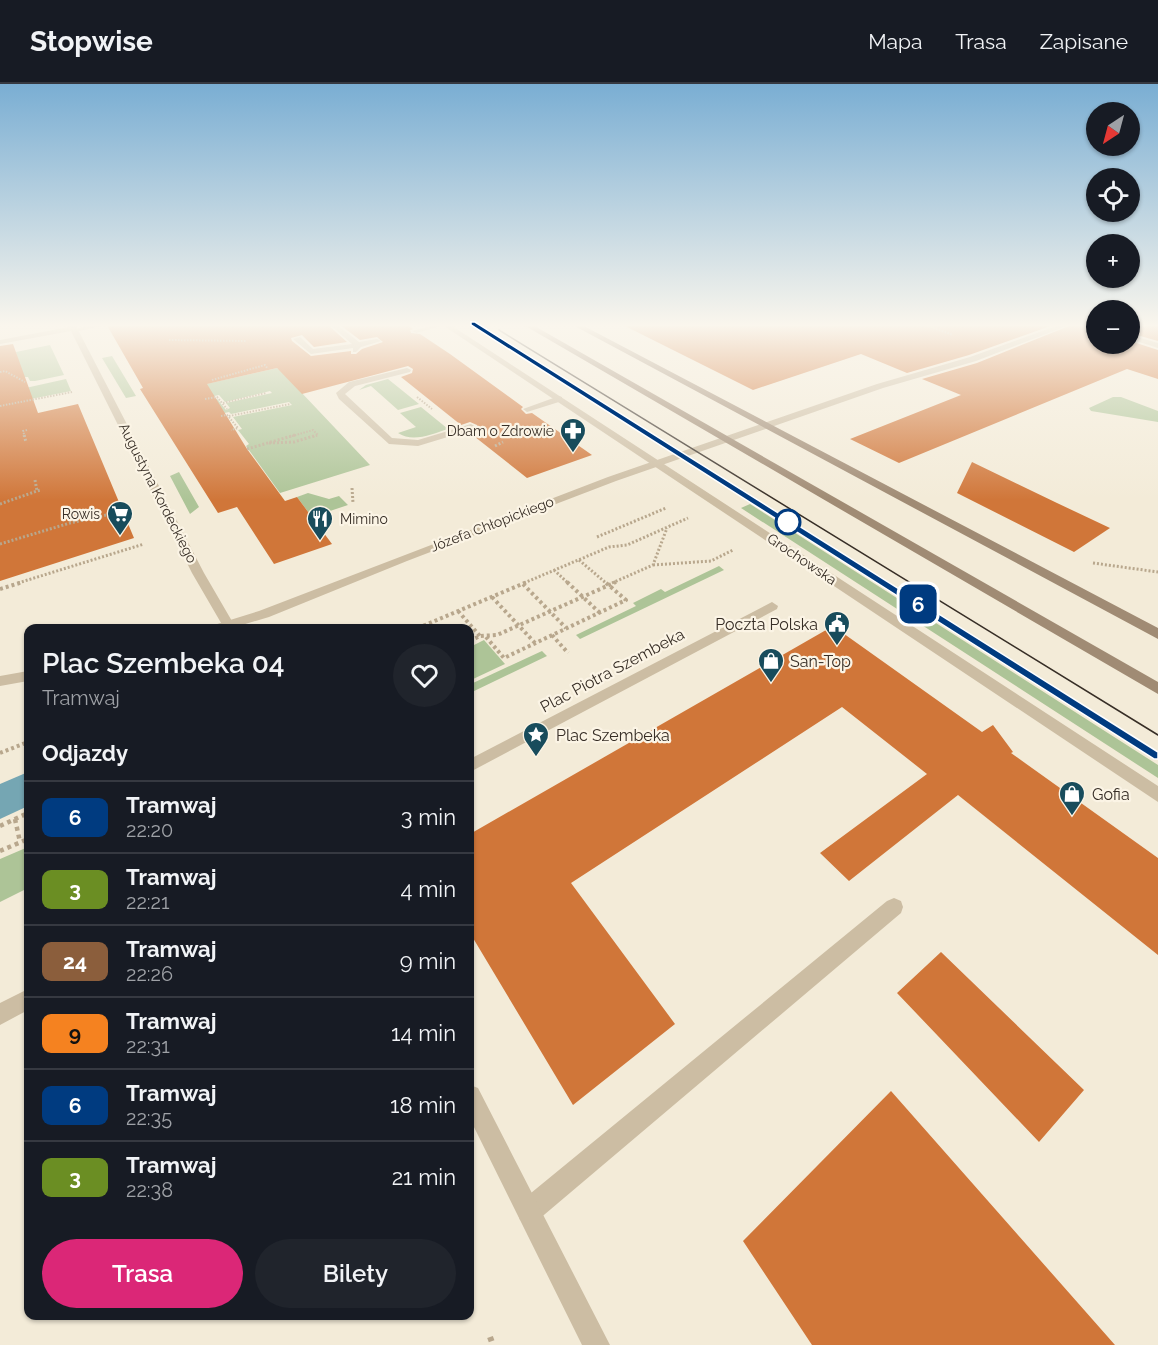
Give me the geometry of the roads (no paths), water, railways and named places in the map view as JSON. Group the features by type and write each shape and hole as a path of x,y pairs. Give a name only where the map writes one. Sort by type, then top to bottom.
{"main road":[{"path":"629,383 1158,688"},
{"path":"685,383 1158,634"}],"street":[{"name":"Augustyna Kordeckiego","path":"102,383 224,624"},
{"path":"357,383 340,393 342,397 389,441 418,443 471,427"},
{"name":"Grochowska","path":"535,383 1158,795"},
{"name":"Józefa Chłopickiego","path":"237,624 403,558 656,463 767,427 890,383"},
{"path":"527,410 560,399"},
{"name":"Plac Piotra Szembeka","path":"474,764 772,606"},
{"path":"0,681 24,677"},
{"path":"529,1211 894,907"},
{"path":"0,1015 24,1001"},
{"path":"474,1104 596,1345"}],"water":[{"path":"24,774 24,808 0,819 0,784"}],"tram line":[{"path":"566,383 1158,756"},
{"name":"6","path":"566,383 1158,755"},
{"path":"585,383 1158,735"}],"place":[{"name":"Dbam o Zdrowie","path":"573,454"},
{"name":"Rowis","path":"120,537"},
{"name":"Mimino","path":"320,542"},
{"name":"Poczta Polska","path":"837,647"},
{"name":"San-Top","path":"771,684"},
{"name":"Plac Szembeka","path":"536,758"},
{"name":"Gofia","path":"1072,817"}]}
